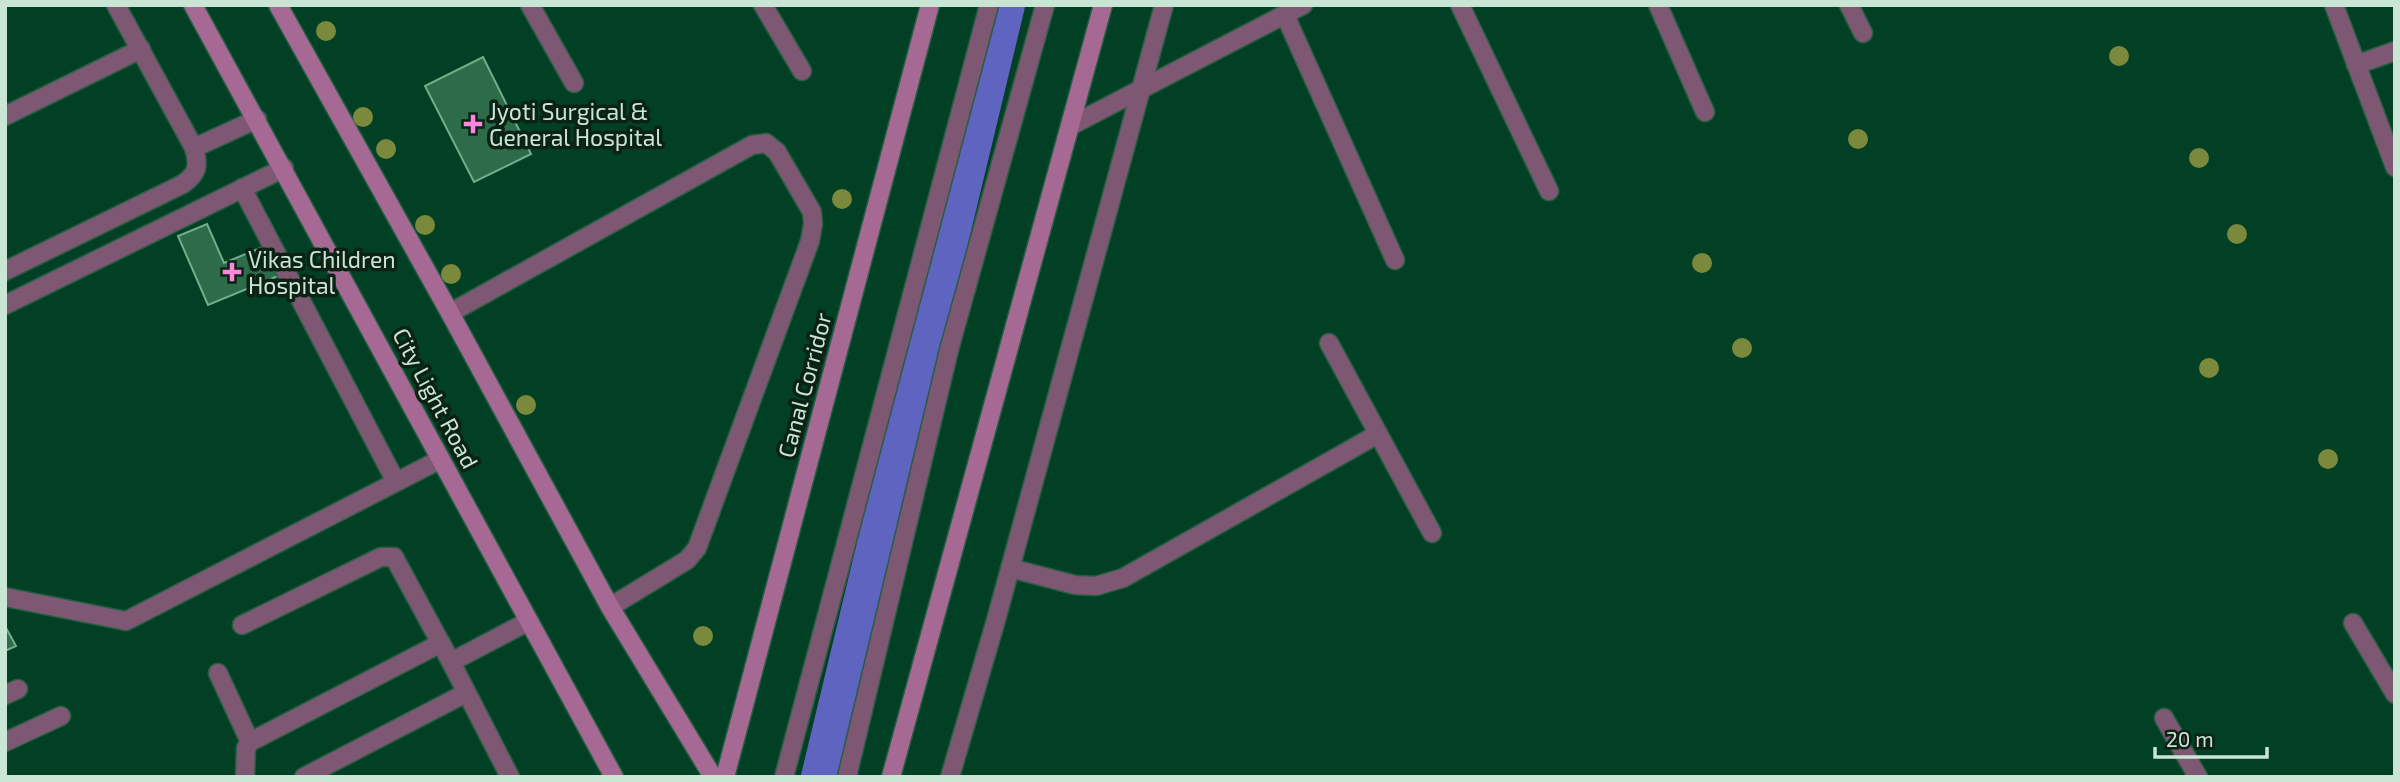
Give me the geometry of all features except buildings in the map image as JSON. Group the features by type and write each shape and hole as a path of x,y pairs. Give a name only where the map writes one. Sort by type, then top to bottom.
{"main road":[{"name":"City Light Road","path":"193,5 614,777"},
{"path":"278,5 610,607 713,777"},
{"name":"Canal Corridor","path":"724,777 930,5"},
{"path":"891,777 1103,5"}],"street":[{"path":"5,271 183,184 195,175 198,163 194,148 116,5"},
{"path":"530,5 574,83"},
{"path":"763,5 802,71"},
{"path":"784,777 989,5"},
{"path":"847,777 949,350 1045,5"},
{"path":"950,777 1164,5"},
{"path":"1072,125 1303,5"},
{"path":"1460,5 1549,191"},
{"path":"1657,5 1705,112"},
{"path":"1849,5 1863,33"},
{"path":"2334,5 2395,167"},
{"path":"1285,15 1395,260"},
{"path":"5,116 141,48"},
{"path":"2356,65 2395,51"},
{"path":"194,148 257,120"},
{"path":"450,313 752,145 766,143 778,152 811,212 813,224 810,241 697,548 687,560 610,607"},
{"path":"5,305 284,168"},
{"path":"242,188 396,482"},
{"path":"1329,343 1432,533"},
{"path":"1010,568 1086,586 1096,586 1123,578 1378,434"},
{"path":"5,597 126,621 441,459"},
{"path":"242,625 381,557 394,557 510,777"},
{"path":"451,662 529,621"},
{"path":"2353,623 2395,694"},
{"path":"245,777 246,748 250,742 441,643"},
{"path":"218,673 250,742"},
{"path":"304,777 466,693"},
{"path":"5,742 61,716"},
{"path":"2164,718 2199,777"}],"waterway":[{"path":"820,777 1006,5"}],"place":[{"name":"Jyoti Surgical & General Hospital","path":"473,124"},
{"name":"Vikas Children Hospital","path":"232,272"}]}
